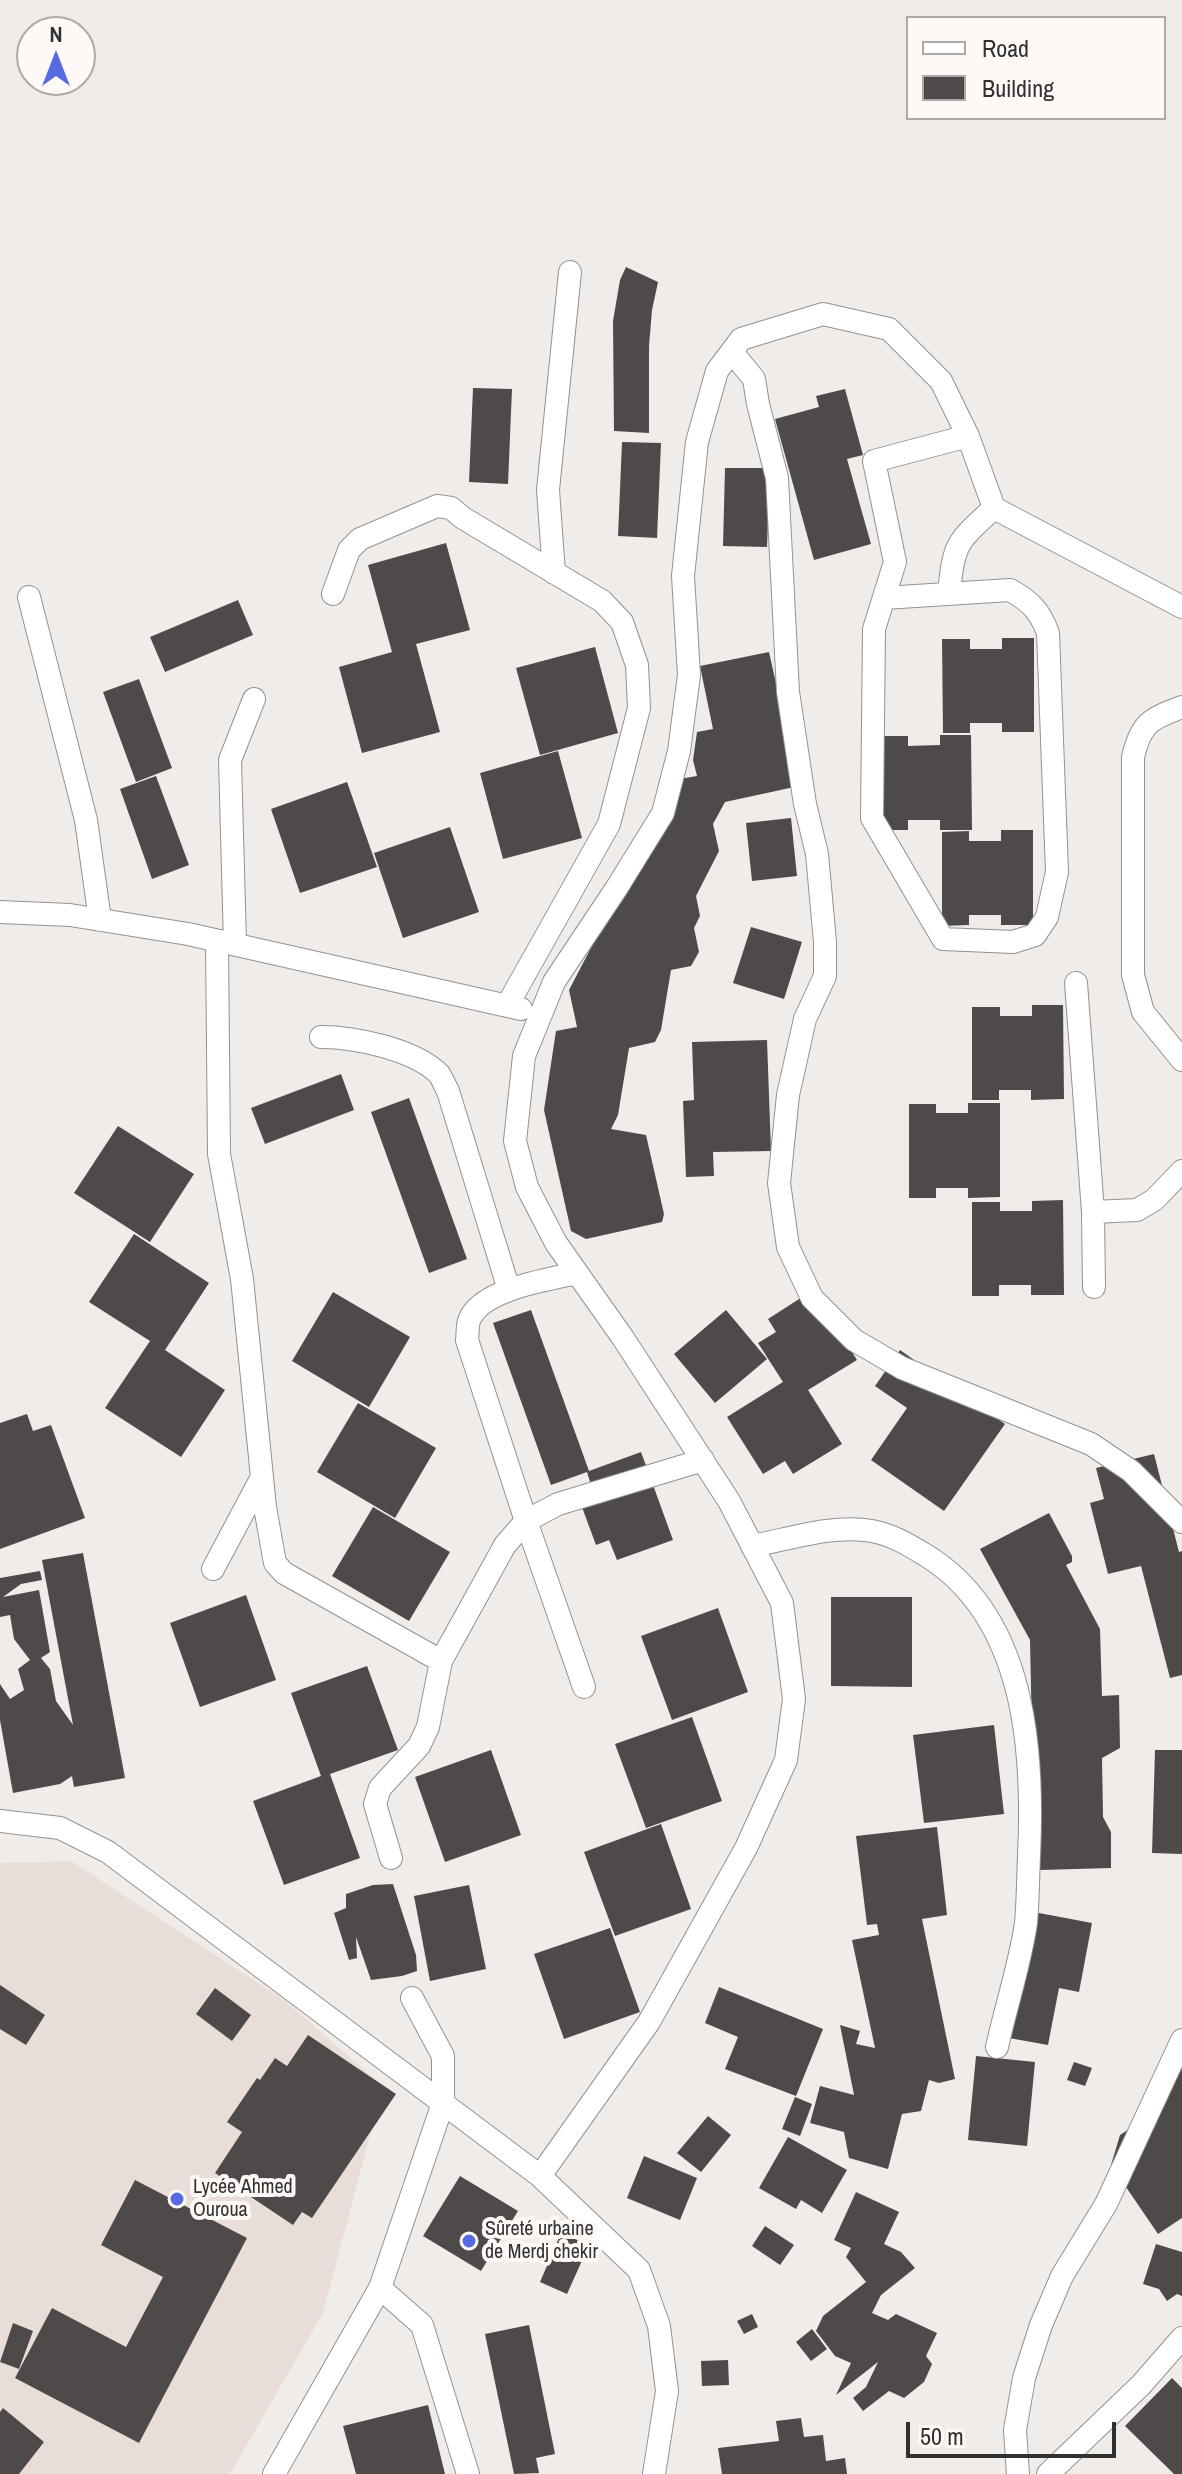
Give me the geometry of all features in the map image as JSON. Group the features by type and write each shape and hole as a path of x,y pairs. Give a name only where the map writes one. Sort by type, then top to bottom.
{"street":[{"path":"554,573 548,490 570,272"},
{"path":"540,2176 649,2022 746,1848 786,1760 794,1699 782,1603 729,1501 556,1243 527,1187 515,1141 524,1056 554,982 663,813 679,751 689,675 683,576 697,442 717,371 741,339 823,314 889,329 941,381 968,436 994,508 1182,607"},
{"path":"732,352 754,379 777,478 788,692 805,804 817,854 825,942 825,976 805,1019 788,1095 779,1183 788,1247 812,1298 854,1340 902,1368 1091,1444 1131,1471 1182,1522"},
{"path":"884,598 1010,590 1028,600 1042,615 1048,633 1057,872 1047,917 1035,935 1013,942 943,939 872,818 874,629 895,562 874,461 968,436"},
{"path":"333,594 349,550 360,539 437,506 451,508 602,601 622,622 637,665 639,708 609,824 508,1004"},
{"path":"949,593 953,554 964,535 994,508"},
{"path":"29,597 86,820 100,920"},
{"path":"254,699 230,760 219,1154 242,1279 272,1551 275,1563 284,1573 441,1661"},
{"path":"1182,707 1155,717 1139,733 1133,757 1133,975 1143,1012 1182,1060"},
{"path":"0,912 100,920 226,942 508,1004 541,1015"},
{"path":"1076,983 1093,1212 1094,1287"},
{"path":"321,1037 346,1037 372,1043 417,1060 439,1074 448,1091 509,1290"},
{"path":"1093,1212 1137,1210 1154,1200 1182,1171"},
{"path":"577,1273 509,1290 483,1303 469,1320 467,1340 584,1687"},
{"path":"391,1858 375,1804 380,1788 419,1746 428,1727 441,1661 505,1545 526,1521 558,1504 703,1460"},
{"path":"213,1569 262,1477"},
{"path":"752,1546 837,1530 871,1531 900,1539 949,1570 989,1618 1009,1663 1026,1729 1032,1796 1026,1923 997,2047"},
{"path":"0,1821 60,1828 108,1852 540,2176 639,2270 659,2326 667,2391 654,2474"},
{"path":"274,2474 380,2288 443,2103 443,2056 412,1998"},
{"path":"1018,2474 1015,2430 1024,2378 1041,2325 1062,2276 1106,2204 1182,2040"},
{"path":"380,2288 422,2325 468,2474"},
{"path":"1048,2474 1141,2385 1182,2338"}],"shaded area":[{"name":"Lycée Ahmed Ouroua","path":"71,1861 284,2000 383,2086 323,2313 230,2474 0,2474 0,1863"}],"building":[{"path":"626,267 658,282 649,346 649,433 614,431 613,321 620,280"},
{"path":"473,388 512,389 508,484 469,482"},
{"path":"845,389 863,455 847,459 871,544 814,560 775,419 819,407 816,396"},
{"path":"622,442 661,443 657,538 618,536"},
{"path":"725,468 770,468 767,547 723,546"},
{"path":"446,543 470,630 416,644 440,732 362,753 339,667 392,652 368,565"},
{"path":"238,600 253,635 165,672 150,637"},
{"path":"1002,638 1034,638 1034,732 1002,732 1002,723 970,723 970,733 943,733 942,639 970,639 970,649 1002,649"},
{"path":"595,647 618,733 540,755 516,668"},
{"path":"769,652 799,786 725,802 713,824 719,851 696,896 700,916 694,928 699,952 691,966 671,970 661,1030 655,1042 629,1048 618,1115 611,1129 646,1135 664,1214 662,1222 586,1239 571,1231 544,1110 556,1031 577,1027 569,990 679,779 697,776 693,760 697,732 713,729 700,666"},
{"path":"139,679 172,768 136,782 103,692"},
{"path":"940,735 971,735 972,830 940,830 940,820 908,820 908,830 880,830 880,736 908,736 908,746 940,745"},
{"path":"558,751 582,838 503,859 480,773"},
{"path":"156,776 189,865 152,879 120,789"},
{"path":"347,782 377,867 300,893 271,809"},
{"path":"791,818 797,876 752,881 746,823"},
{"path":"450,827 479,912 403,938 374,853"},
{"path":"1001,830 1033,830 1033,925 1001,925 1001,915 969,915 969,925 942,926 942,832 969,831 969,841 1001,841"},
{"path":"751,927 802,942 784,999 733,983"},
{"path":"1032,1005 1063,1005 1064,1099 1031,1100 1031,1090 999,1090 999,1100 972,1100 972,1007 1000,1007 1000,1016 1032,1016"},
{"path":"767,1040 771,1151 713,1152 714,1176 686,1177 683,1101 694,1100 692,1042"},
{"path":"341,1074 354,1110 265,1144 251,1108"},
{"path":"409,1098 467,1259 429,1273 371,1112"},
{"path":"968,1103 1000,1103 1000,1197 968,1198 968,1188 936,1188 936,1198 909,1198 909,1104 936,1104 936,1113 968,1113"},
{"path":"118,1126 194,1174 150,1242 74,1193"},
{"path":"1063,1200 1064,1295 1031,1295 1031,1285 999,1285 999,1296 972,1296 972,1202 1000,1202 1000,1211 1032,1211 1032,1201"},
{"path":"134,1234 209,1283 165,1350 225,1390 181,1457 105,1408 150,1341 89,1302"},
{"path":"813,1290 857,1360 808,1390 842,1444 793,1474 785,1461 763,1474 727,1417 783,1382 758,1343 776,1332 768,1319"},
{"path":"333,1292 410,1337 369,1407 292,1361"},
{"path":"531,1310 589,1471 641,1452 673,1540 617,1560 609,1540 596,1545 576,1491 591,1485 587,1472 551,1485 493,1323"},
{"path":"726,1310 767,1359 715,1403 674,1354"},
{"path":"900,1350 1005,1424 944,1511 871,1460 907,1408 875,1386"},
{"path":"358,1403 436,1448 395,1518 317,1472"},
{"path":"27,1414 33,1431 51,1425 85,1518 0,1549 0,1423"},
{"path":"1154,1454 1179,1552 1182,1551 1182,1675 1170,1678 1141,1566 1108,1574 1090,1503 1104,1499 1096,1468"},
{"path":"373,1507 450,1552 409,1621 332,1576"},
{"path":"1049,1513 1072,1556 1072,1562 1066,1565 1100,1629 1102,1696 1119,1695 1120,1748 1102,1758 1103,1817 1111,1832 1111,1868 1040,1870 1039,1837 1034,1828 1030,1640 980,1549"},
{"path":"83,1553 125,1778 74,1787 72,1776 60,1784 13,1793 0,1720 0,1684 10,1699 24,1690 18,1669 30,1660 14,1639 10,1615 0,1617 0,1578 40,1571 42,1580 21,1584 3,1597 39,1590 50,1652 41,1658 50,1669 56,1701 73,1725 42,1560"},
{"path":"246,1595 276,1680 200,1707 170,1623"},
{"path":"831,1597 912,1597 912,1687 831,1686"},
{"path":"718,1608 748,1692 672,1720 641,1636"},
{"path":"367,1666 398,1750 330,1774 360,1858 284,1885 253,1801 321,1776 291,1693"},
{"path":"692,1717 722,1801 646,1828 615,1744"},
{"path":"994,1725 1004,1814 924,1823 913,1735"},
{"path":"491,1750 521,1835 445,1862 415,1777"},
{"path":"1155,1750 1182,1750 1182,1854 1152,1853"},
{"path":"661,1824 691,1909 615,1936 584,1852"},
{"path":"937,1827 947,1915 922,1919 955,2079 939,2083 929,2080 921,2111 902,2114 888,2169 849,2158 844,2132 810,2123 820,2086 854,2095 840,2025 860,2031 856,2044 875,2048 852,1940 879,1935 877,1924 867,1925 856,1836"},
{"path":"393,1884 416,1955 417,1971 371,1980 356,1937 357,1958 349,1960 334,1913 346,1908 346,1894 373,1885"},
{"path":"469,1885 486,1969 430,1981 414,1896"},
{"path":"1023,1910 1092,1923 1079,1992 1059,1988 1048,2045 1009,2038"},
{"path":"610,1928 640,2012 564,2039 534,1954"},
{"path":"0,1985 45,2015 26,2045 0,2029"},
{"path":"719,1987 823,2029 796,2096 725,2069 738,2037 705,2023"},
{"path":"215,1988 251,2015 232,2041 196,2014"},
{"path":"1182,2031 1182,2218 1158,2234 1111,2165 1120,2135 1140,2122 1149,2093 1167,2099 1162,2092"},
{"path":"308,2035 396,2094 312,2218 302,2212 293,2225 215,2173 242,2132 227,2122 275,2058 287,2066"},
{"path":"976,2056 1035,2062 1027,2146 968,2140"},
{"path":"1074,2062 1092,2068 1085,2086 1067,2080"},
{"path":"795,2097 812,2104 800,2136 782,2129"},
{"path":"708,2116 731,2135 701,2172 677,2153"},
{"path":"788,2137 847,2170 822,2213 801,2200 796,2209 759,2188"},
{"path":"644,2156 697,2178 680,2220 627,2198"},
{"path":"460,2176 518,2211 481,2271 423,2236"},
{"path":"135,2180 247,2238 139,2443 15,2378 52,2308 126,2347 163,2277 101,2245"},
{"path":"856,2192 899,2212 884,2244 901,2252 915,2268 881,2295 872,2313 888,2320 896,2314 937,2333 926,2356 932,2364 924,2382 904,2398 889,2391 863,2411 853,2398 866,2387 878,2362 836,2395 851,2363 835,2356 816,2331 823,2316 866,2282 846,2257 851,2248 834,2240"},
{"path":"765,2226 794,2245 780,2265 752,2246"},
{"path":"561,2233 589,2245 567,2294 540,2282"},
{"path":"1156,2244 1182,2252 1182,2296 1177,2294 1167,2301 1159,2289 1143,2284"},
{"path":"752,2314 758,2327 744,2334 737,2321"},
{"path":"13,2323 33,2331 19,2369 0,2362"},
{"path":"529,2325 555,2454 536,2458 539,2473 514,2474 485,2334"},
{"path":"812,2329 827,2349 811,2361 796,2342"},
{"path":"728,2360 729,2385 702,2386 701,2361"},
{"path":"1172,2378 1182,2388 1182,2474 1174,2474 1125,2426"},
{"path":"428,2405 445,2474 356,2474 343,2426"},
{"path":"3,2408 44,2442 19,2474 0,2474 0,2412"},
{"path":"801,2418 804,2437 823,2435 826,2461 845,2458 847,2474 722,2474 718,2448 779,2441 776,2421"}],"place":[{"name":"Lycée Ahmed Ouroua","path":"177,2199"},
{"name":"Sûreté urbaine de Merdj chekir","path":"469,2241"}]}
